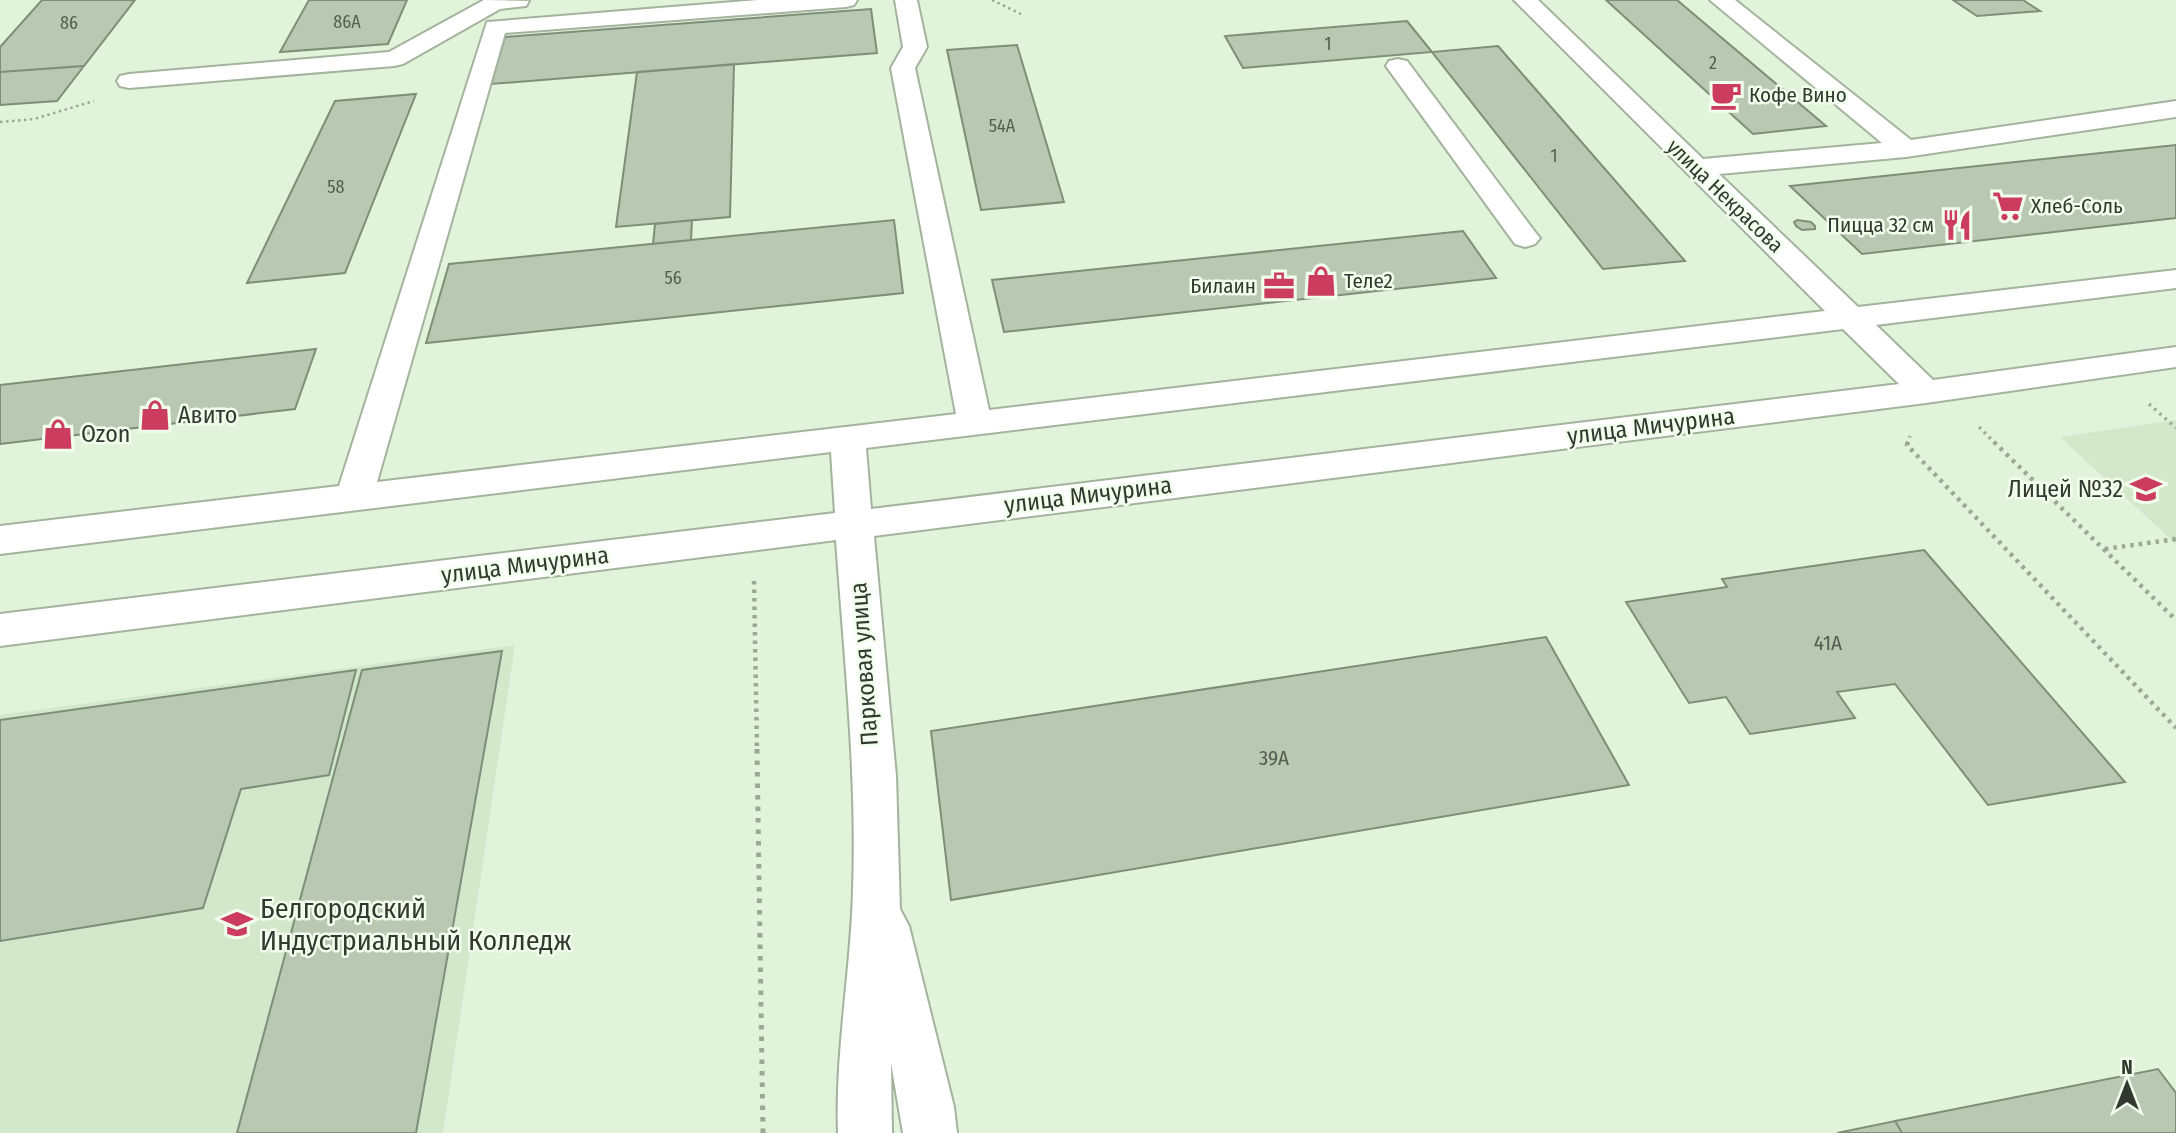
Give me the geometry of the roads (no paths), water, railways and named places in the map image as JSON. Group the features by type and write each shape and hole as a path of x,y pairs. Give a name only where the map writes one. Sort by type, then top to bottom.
{"street":[{"path":"130,81 394,59 495,4 535,0"},
{"path":"354,498 495,27 846,0"},
{"path":"906,0 915,47 903,68 975,424"},
{"name":"улица Некрасова","path":"1525,0 1926,392"},
{"path":"1721,0 1906,149"},
{"path":"1398,66 1525,238"},
{"path":"1695,168 1906,149 2176,109"},
{"path":"0,540 2176,279"},
{"name":"улица Мичурина","path":"0,629 1926,392 2176,358"},
{"name":"Парковая улица","path":"848,439 852,524 867,662 877,890 865,1054 865,1133"},
{"name":"Парковая улица","path":"877,890 927,1107 930,1133"}],"place":[{"name":"Кофе Вино","path":"1726,95"},
{"name":"Хлеб-Соль","path":"2008,206"},
{"name":"Пицца 32 см","path":"1957,225"},
{"name":"Теле2","path":"1321,281"},
{"name":"Билаин","path":"1279,286"},
{"name":"Авито","path":"155,415"},
{"name":"Ozon","path":"58,434"},
{"name":"Лицей №32","path":"2146,489"},
{"name":"Белгородский Индустриальный Колледж","path":"237,924"}]}
